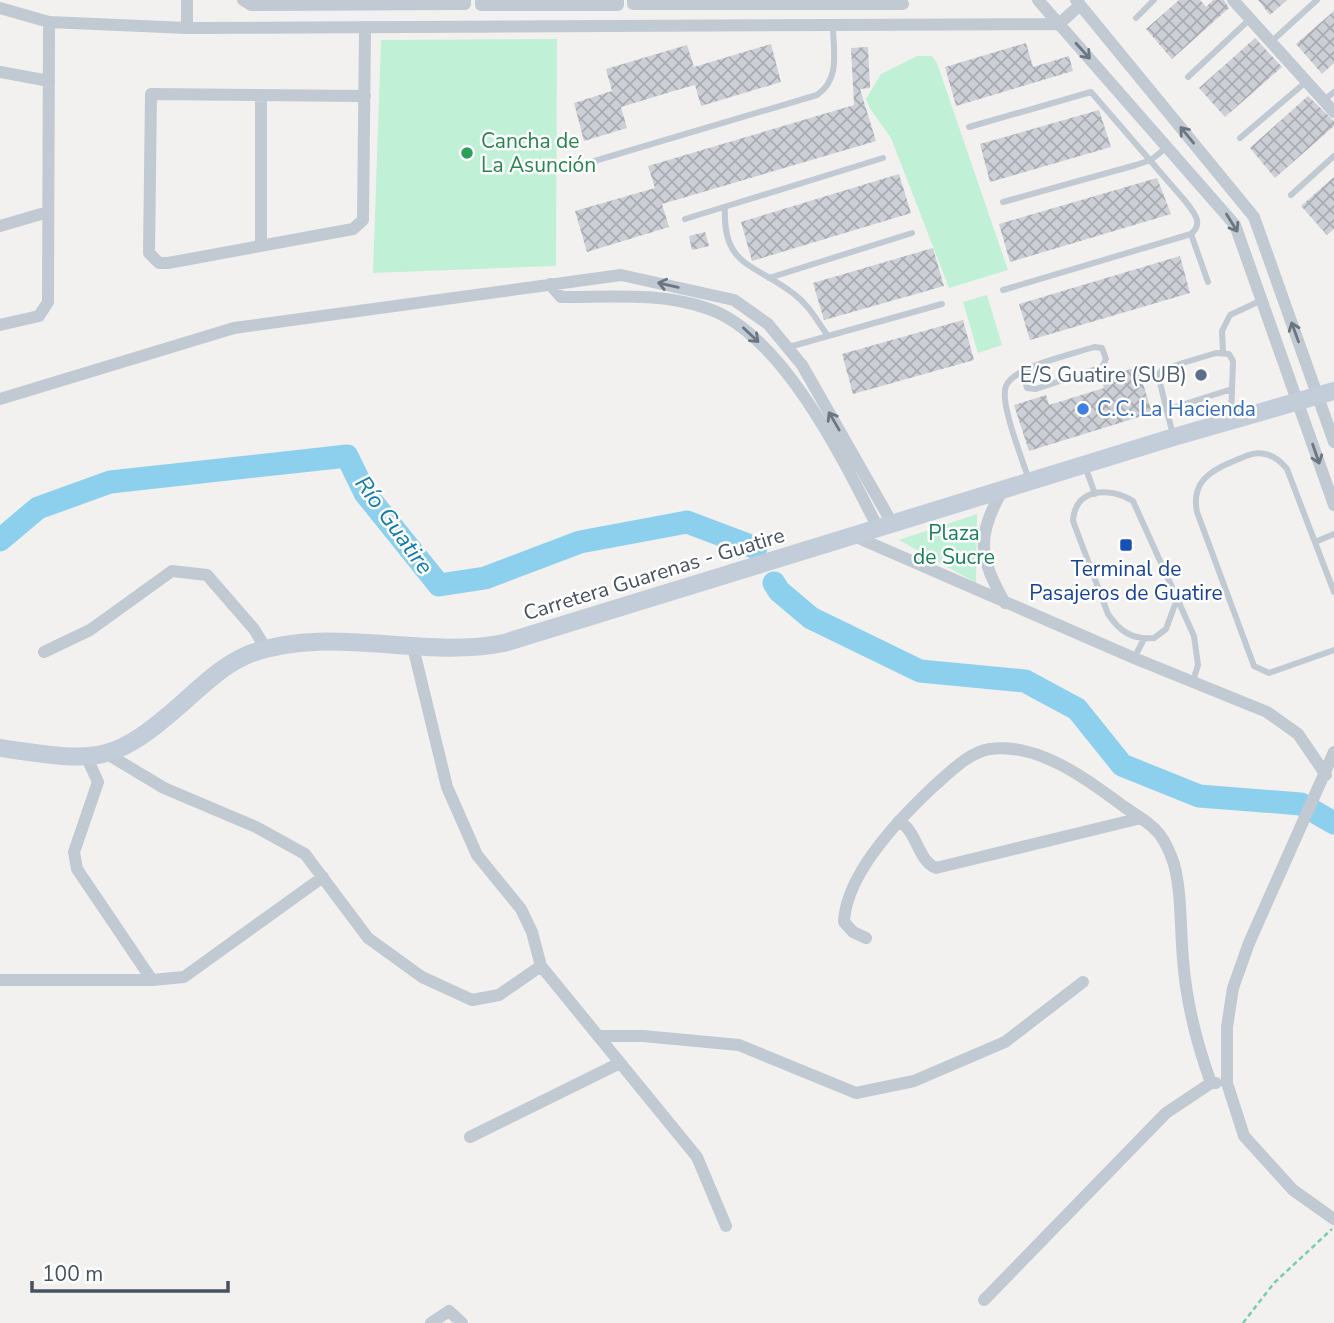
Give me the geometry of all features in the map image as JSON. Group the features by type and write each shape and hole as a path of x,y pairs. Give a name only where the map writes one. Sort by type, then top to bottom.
{"main road":[{"name":"Carretera Guarenas - Guatire","path":"0,748 87,758 109,755 154,729 230,663 266,649 313,642 459,648 505,643 1174,437 1326,394"}],"street":[{"path":"187,0 187,28"},
{"path":"243,0 251,5 465,4 465,0"},
{"path":"481,0 481,5 618,5 618,0"},
{"path":"633,0 633,4 903,4"},
{"path":"1038,0 1235,225 1334,505"},
{"path":"1233,0 1307,81 1329,96 1334,112"},
{"path":"778,2 778,24"},
{"path":"331,3 332,27"},
{"path":"0,8 49,22 187,28 1059,24 1078,3 1254,217 1326,394 1334,442"},
{"path":"540,25 541,5"},
{"path":"559,5 559,25"},
{"path":"0,325 39,316 48,302 49,22"},
{"path":"365,27 365,96 363,220 354,229 168,263 159,263 149,253 152,93 365,96"},
{"path":"0,72 49,81"},
{"path":"261,95 261,246"},
{"path":"0,226 48,212"},
{"path":"0,399 233,328 621,275 734,300 768,324 802,365 886,525"},
{"path":"550,285 561,297 656,297 709,309 746,329 775,359 803,398 886,525"},
{"path":"1002,491 985,523 983,540 988,573 1005,603"},
{"path":"845,539 1267,712 1298,734 1326,775"},
{"path":"44,652 90,630 172,571 207,575 254,629 266,649"},
{"path":"413,647 447,787 477,855 521,909 532,932 541,966 697,1157 726,1226"},
{"path":"866,938 853,932 844,922 845,913 871,856 899,821 948,774 988,749 1006,748 1072,768 1141,818 1161,836 1174,865 1183,963 1192,1022 1211,1083"},
{"path":"1334,752 1249,943 1233,988 1227,1027 1227,1083 1244,1136 1293,1190 1334,1219"},
{"path":"109,755 164,789 256,827 305,854 368,938 422,977 472,1000 499,995 541,966"},
{"path":"87,758 98,782 74,852 77,869 152,980"},
{"path":"899,821 907,826 928,861 936,868 1141,818"},
{"path":"0,980 152,980 184,977 323,877"},
{"path":"599,1036 643,1036 740,1045 856,1093 914,1081 1004,1042 1083,982"},
{"path":"470,1137 620,1063"},
{"path":"984,1300 1166,1113 1211,1083 1227,1083"},
{"path":"431,1323 449,1311 461,1323"}],"lane":[{"path":"1136,18 1154,0"},
{"path":"1272,41 1317,0"},
{"path":"1188,77 1251,19"},
{"path":"591,162 817,95 831,82 834,74 833,25"},
{"path":"1240,138 1307,81"},
{"path":"970,127 1091,92 1195,214 1197,229 1191,234 1003,290"},
{"path":"1003,202 1151,160 1168,146"},
{"path":"1291,195 1334,156"},
{"path":"685,219 883,158"},
{"path":"725,207 725,238 731,250 808,307 828,337"},
{"path":"769,278 912,233"},
{"path":"1191,234 1208,282"},
{"path":"1231,421 1233,361 1223,352 1222,331 1230,315 1262,300"},
{"path":"787,348 942,304"},
{"path":"1028,369 1025,381 1027,388 1036,389 1107,363 1102,348 1094,347 1028,369 1009,380 1004,397 1029,482"},
{"path":"1174,437 1158,382 1163,369 1223,352"},
{"path":"1166,410 1232,389"},
{"path":"1334,592 1287,469 1268,454 1255,453 1215,468 1197,486 1194,500 1197,512 1254,666 1269,673 1334,650"},
{"path":"1085,465 1095,494"},
{"path":"1177,599 1166,629 1154,638 1132,636 1117,627 1108,614 1073,521 1078,504 1095,494 1119,492 1133,501 1177,599 1198,653 1198,668 1194,681"},
{"path":"1315,542 1334,534"},
{"path":"1134,658 1144,639"}],"path":[{"path":"1243,1323 1274,1283 1334,1227"}],"green space":[{"name":"Cancha de La Asunción","path":"557,39 556,266 373,273 381,40"},
{"path":"917,56 932,56 937,63 1008,270 949,288 891,138 866,99 881,74"},
{"path":"987,295 1002,345 978,353 963,302"},
{"name":"Plaza de Sucre","path":"977,514 976,583 899,540"}],"building":[{"path":"1179,0 1200,0 1206,7 1213,0 1224,0 1229,8 1172,59 1146,29"},
{"path":"1258,0 1287,0 1270,15"},
{"path":"1334,11 1334,63 1322,74 1296,44"},
{"path":"1255,38 1282,67 1225,117 1199,88"},
{"path":"1026,43 1033,67 1069,56 1073,71 956,106 945,67"},
{"path":"771,44 781,82 701,106 695,85 677,90 621,107 627,128 584,141 574,103 612,91 606,69 687,45 694,67"},
{"path":"868,47 870,88 860,89 876,141 662,204 669,227 587,252 575,211 655,188 648,166 854,105 851,48"},
{"path":"1308,96 1334,121 1334,126 1275,178 1250,148"},
{"path":"1099,110 1111,147 990,182 980,144"},
{"path":"899,174 911,213 752,261 741,222"},
{"path":"1334,177 1334,229 1327,235 1301,206"},
{"path":"1157,178 1171,214 1010,262 999,224"},
{"path":"705,232 709,246 692,250 689,236"},
{"path":"933,248 944,286 824,320 813,283"},
{"path":"1180,256 1190,293 1030,340 1019,304"},
{"path":"963,320 974,360 853,394 842,354"},
{"name":"C.C. La Hacienda","path":"1138,367 1152,413 1029,451 1014,405 1046,395 1049,405 1104,388 1101,378"}],"waterway":[{"name":"Río Guatire","path":"0,540 38,508 110,482 347,456 365,493 439,585 485,578 580,542 687,522 756,548"},
{"name":"Río Guatire","path":"774,583 779,591 811,618 920,671 1025,681 1077,709 1122,765 1199,796 1301,804 1334,823"}],"place":[{"name":"Cancha de La Asunción","path":"467,153"},
{"name":"E/S Guatire (SUB)","path":"1201,375"},
{"name":"C.C. La Hacienda","path":"1083,409"},
{"name":"Terminal de Pasajeros de Guatire","path":"1126,545"}]}
